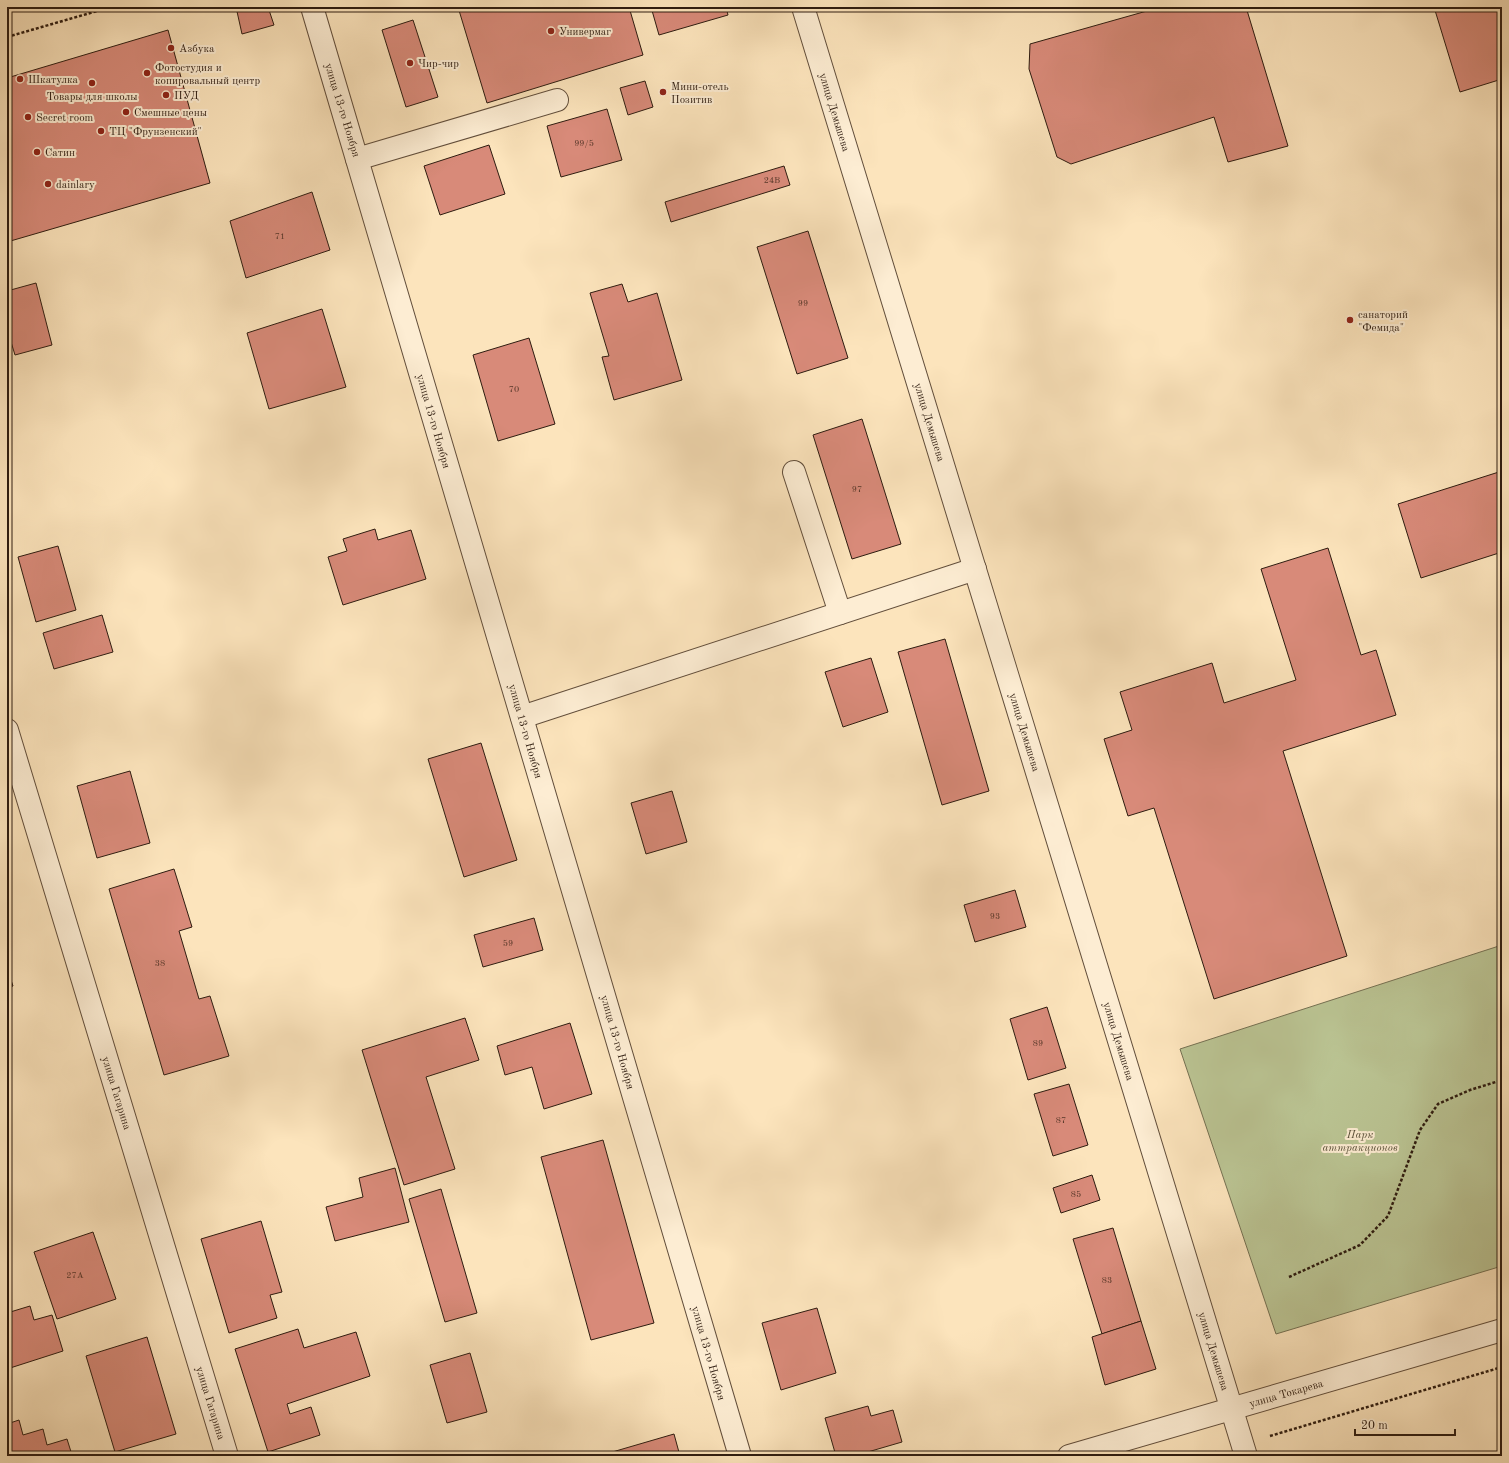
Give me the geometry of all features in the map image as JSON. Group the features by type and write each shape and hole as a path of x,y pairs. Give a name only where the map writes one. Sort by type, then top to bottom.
{"street":[{"name":"улица 13-го Ноября","path":"312,7 740,1456"},
{"name":"улица Демышева","path":"803,7 1244,1450"},
{"path":"357,159 557,100"},
{"path":"794,472 840,613"},
{"path":"522,717 975,569"},
{"name":"улица Гагарина","path":"7,730 227,1456"},
{"name":"улица Токарева","path":"1069,1456 1502,1330"}],"path":[{"path":"7,37 111,7"},
{"path":"1289,1277 1360,1245 1388,1216 1420,1130 1438,1104 1470,1090 1502,1080"},
{"path":"1201,1456 1244,1450 1502,1367"}],"green space":[{"name":"Парк аттракционов","path":"1502,945 1502,1266 1276,1334 1180,1049"}],"building":[{"path":"236,7 268,7 274,25 242,34"},
{"name":"Универмаг","path":"458,7 629,7 643,55 487,103"},
{"path":"651,7 726,7 728,15 659,35"},
{"path":"1161,7 1246,7 1288,146 1228,162 1214,117 1071,164 1057,157 1029,69 1030,44"},
{"path":"1434,7 1502,7 1502,79 1460,92"},
{"name":"Чир-чир","path":"413,20 438,97 406,107 382,30"},
{"name":"ТЦ \"Фрунзенский\"","path":"168,30 210,183 7,242 7,78"},
{"path":"645,81 653,107 628,115 620,88"},
{"path":"607,109 622,160 561,177 547,126"},
{"path":"489,145 505,194 440,215 424,166"},
{"path":"784,166 790,185 671,222 665,202"},
{"path":"312,192 330,250 246,278 230,221"},
{"path":"808,231 848,358 797,374 757,247"},
{"path":"36,283 52,345 15,355 7,329 7,291"},
{"path":"622,284 628,302 657,293 682,380 614,400 602,357 609,356 590,293"},
{"path":"322,309 346,387 269,409 247,333"},
{"path":"529,338 555,424 498,441 473,355"},
{"path":"862,419 901,544 852,559 813,435"},
{"path":"1502,471 1502,552 1421,578 1398,504"},
{"path":"375,529 378,540 411,530 426,579 343,605 328,557 347,551 343,539"},
{"path":"58,546 76,610 36,622 18,557"},
{"path":"1328,548 1361,655 1376,650 1396,715 1283,751 1347,956 1214,999 1154,808 1128,816 1104,739 1132,730 1120,692 1212,663 1224,703 1296,680 1261,569"},
{"path":"102,615 113,652 54,669 43,633"},
{"path":"945,639 989,791 942,805 898,652"},
{"path":"871,658 888,712 843,727 825,672"},
{"path":"481,743 517,860 464,877 428,759"},
{"path":"130,771 150,843 97,858 77,786"},
{"path":"672,791 687,842 646,854 631,803"},
{"path":"174,869 192,927 179,931 199,999 210,996 229,1056 164,1075 109,889"},
{"path":"1015,890 1026,927 975,942 964,905"},
{"path":"534,918 543,950 483,967 474,935"},
{"path":"7,968 13,986 7,988"},
{"path":"1047,1007 1066,1068 1028,1080 1010,1019"},
{"path":"465,1018 479,1060 426,1077 455,1169 404,1185 362,1050"},
{"path":"570,1023 592,1094 544,1109 532,1067 505,1075 497,1046"},
{"path":"1069,1084 1088,1145 1053,1156 1034,1094"},
{"path":"603,1140 654,1323 591,1340 541,1157"},
{"path":"395,1168 409,1222 335,1241 326,1207 363,1197 359,1178"},
{"path":"1092,1175 1100,1200 1061,1213 1053,1188"},
{"path":"441,1189 477,1313 445,1322 409,1199"},
{"path":"261,1221 282,1292 270,1295 277,1318 229,1333 201,1239"},
{"path":"1113,1228 1141,1321 1102,1334 1073,1239"},
{"path":"93,1232 116,1299 57,1319 34,1252"},
{"path":"30,1306 34,1320 52,1315 63,1351 7,1369 7,1313"},
{"path":"817,1308 836,1373 781,1390 762,1323"},
{"path":"1141,1321 1156,1369 1105,1385 1092,1337"},
{"path":"298,1329 304,1348 356,1332 370,1376 287,1404 290,1414 311,1407 320,1435 268,1452 235,1349"},
{"path":"147,1337 176,1434 115,1452 86,1356"},
{"path":"470,1353 487,1412 447,1423 430,1365"},
{"path":"868,1406 871,1416 893,1410 902,1442 854,1456 836,1456 825,1418"},
{"path":"19,1420 23,1435 43,1429 47,1445 67,1439 72,1455 7,1456 7,1424"},
{"path":"674,1434 680,1456 602,1456 602,1455"}],"place":[{"name":"Универмаг","path":"551,31"},
{"name":"Азбука","path":"171,48"},
{"name":"Чир-чир","path":"410,63"},
{"name":"Фотостудия и копировальный центр","path":"147,73"},
{"name":"Шкатулка","path":"20,79"},
{"name":"Товары для школы","path":"92,83"},
{"name":"Мини-отель Позитив","path":"663,92"},
{"name":"ПУД","path":"166,95"},
{"name":"Смешные цены","path":"126,112"},
{"name":"Secret room","path":"28,117"},
{"name":"ТЦ \"Фрунзенский\"","path":"101,131"},
{"name":"Сатин","path":"37,152"},
{"name":"dainlary","path":"48,184"},
{"name":"санаторий \"Фемида\"","path":"1350,320"}]}
